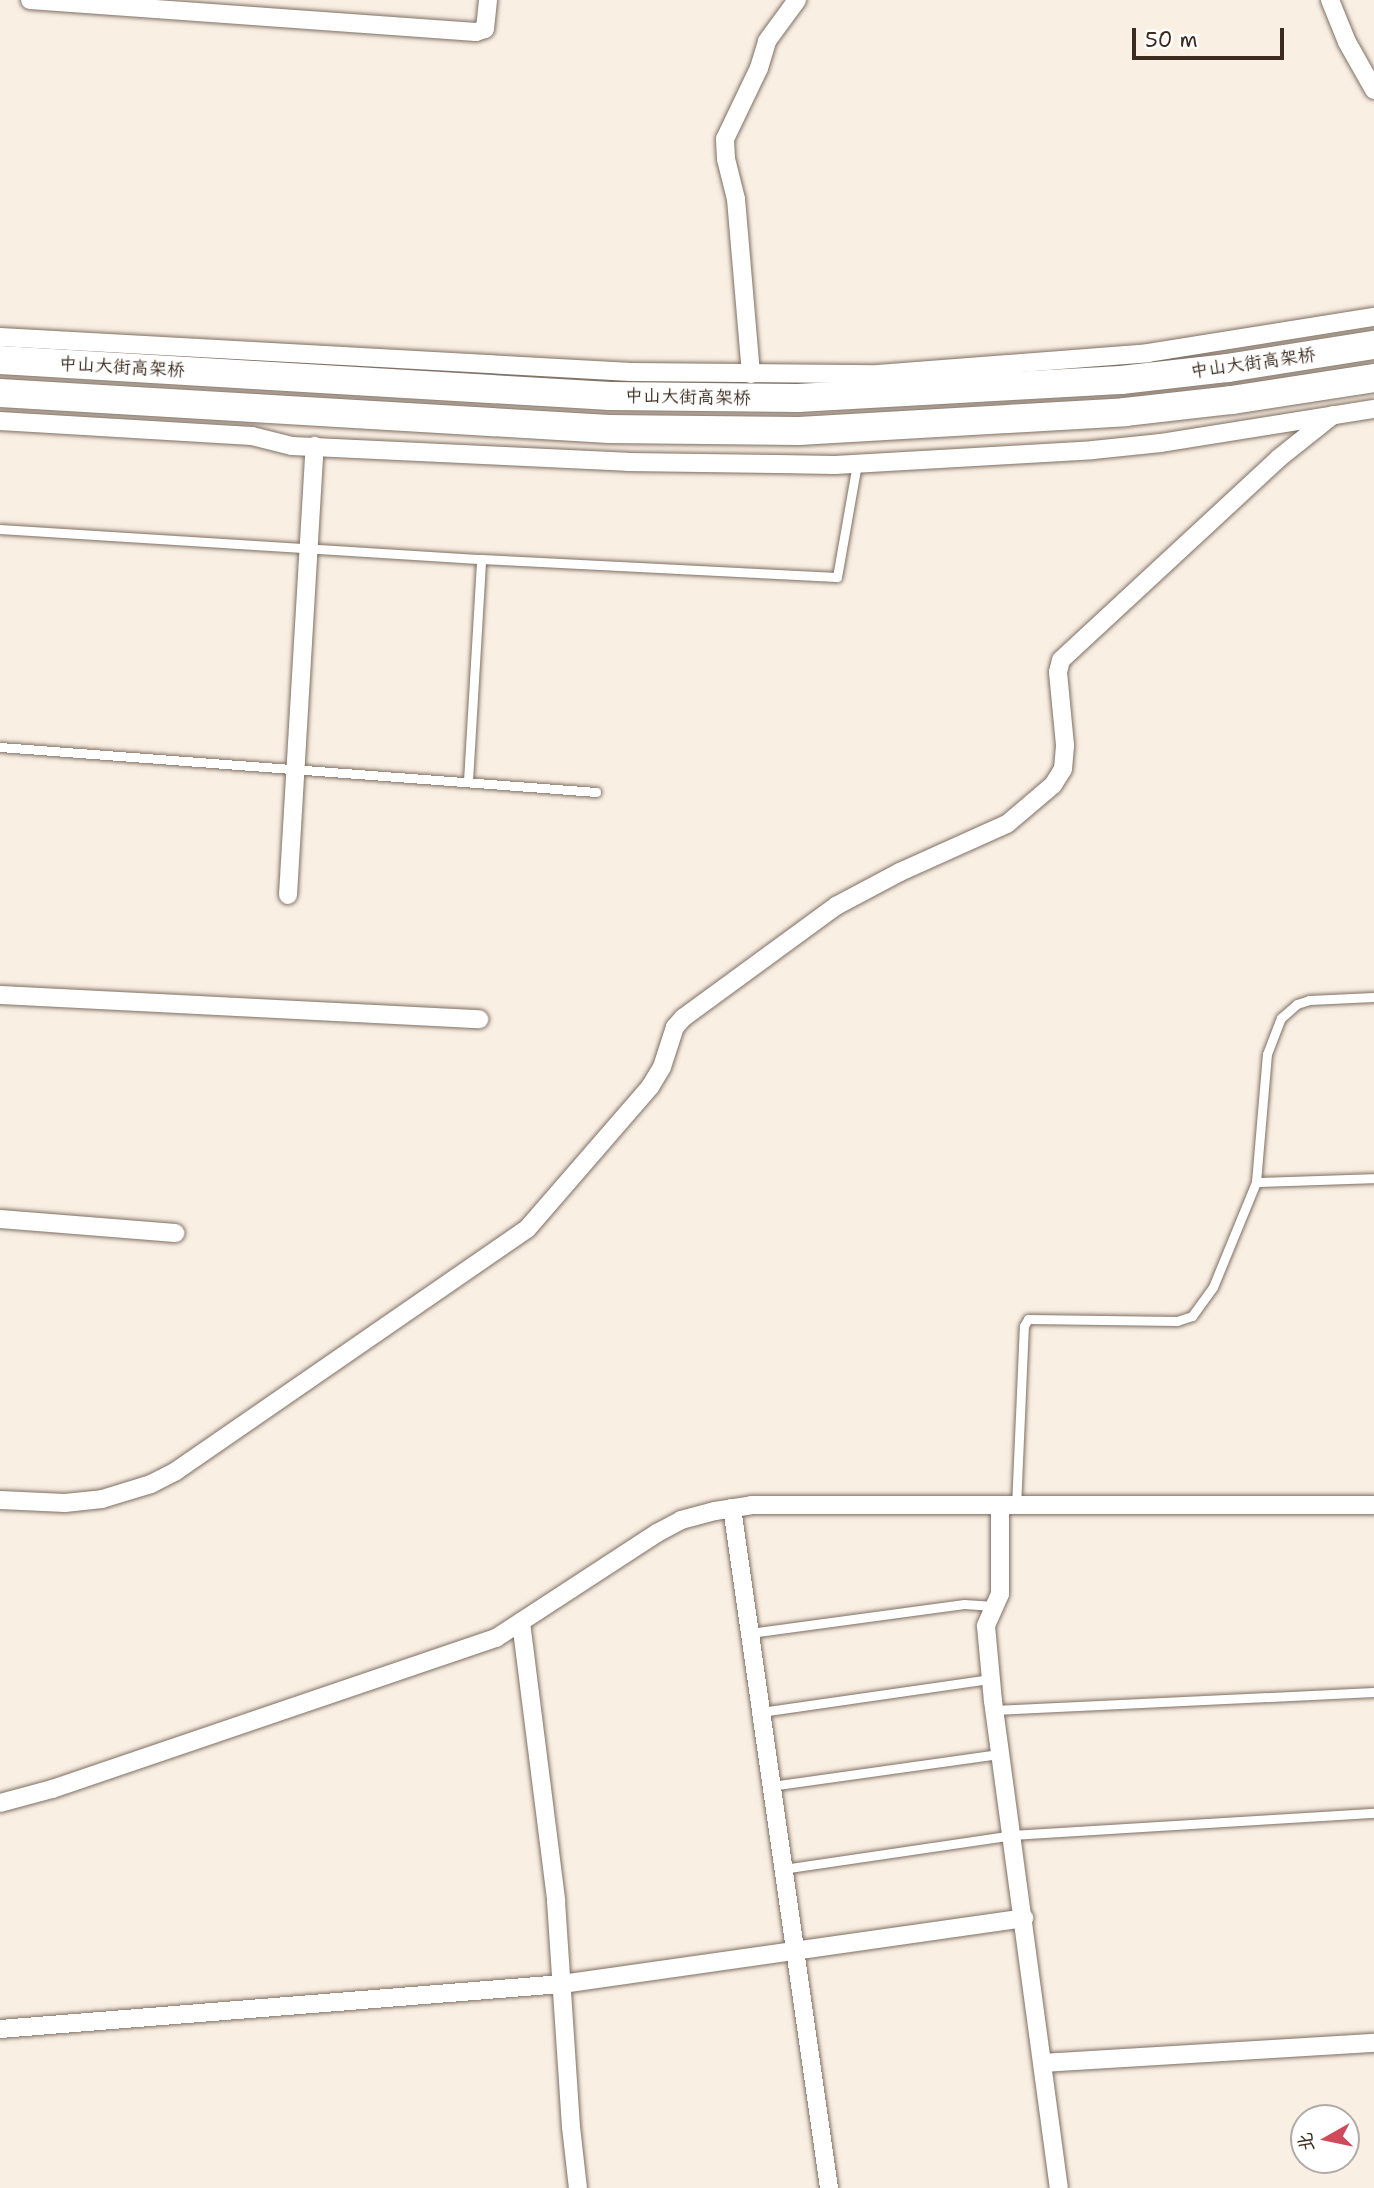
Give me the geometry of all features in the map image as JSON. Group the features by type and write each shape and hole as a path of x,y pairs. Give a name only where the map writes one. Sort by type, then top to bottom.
{"main road":[{"name":"中山大街高架桥","path":"0,360 610,396 798,398 1121,380 1228,368 1374,345"},
{"name":"中山大街高架桥","path":"0,393 609,429 799,431 1125,412 1232,400 1374,378"}],"street":[{"path":"30,0 476,32 485,29 488,0"},
{"path":"751,374 736,199 725,139 759,68 766,41 797,0"},
{"path":"1330,0 1347,42 1374,90"},
{"path":"0,337 631,372 878,374 1148,354 1374,317"},
{"path":"0,421 252,436 292,446 627,462 857,464 1093,450 1160,443 1374,408"},
{"path":"0,1500 65,1503 102,1499 125,1494 164,1478 527,1229 650,1087 662,1067 675,1027 683,1018 836,906 900,872 1007,824 1053,785 1063,769 1065,744 1058,672 1061,660 1279,458 1333,415"},
{"path":"289,895 315,446"},
{"path":"0,995 479,1019"},
{"path":"0,1219 175,1233"},
{"path":"0,1803 52,1789 496,1638 681,1520 732,1508 751,1505 1374,1505"},
{"path":"1008,1507 997,1606 986,1626 994,1710 1059,2188"},
{"path":"732,1508 829,2188"},
{"path":"521,1622 556,1901 571,2127 578,2188"},
{"path":"0,2029 562,1984 1024,1918"},
{"path":"1043,2063 1374,2043"}],"lane":[{"path":"0,529 481,559 837,577 857,464"},
{"path":"468,781 481,559"},
{"path":"0,747 596,792"},
{"path":"1008,1507 1024,1326 1028,1319 1177,1321 1192,1316 1213,1287 1256,1182 1267,1054 1281,1018 1297,1004 1309,1000 1374,997"},
{"path":"1256,1182 1374,1178"},
{"path":"750,1633 964,1604 997,1606"},
{"path":"761,1712 991,1679"},
{"path":"994,1710 1374,1692"},
{"path":"771,1786 1000,1754"},
{"path":"783,1869 1012,1835 1374,1813"}]}
